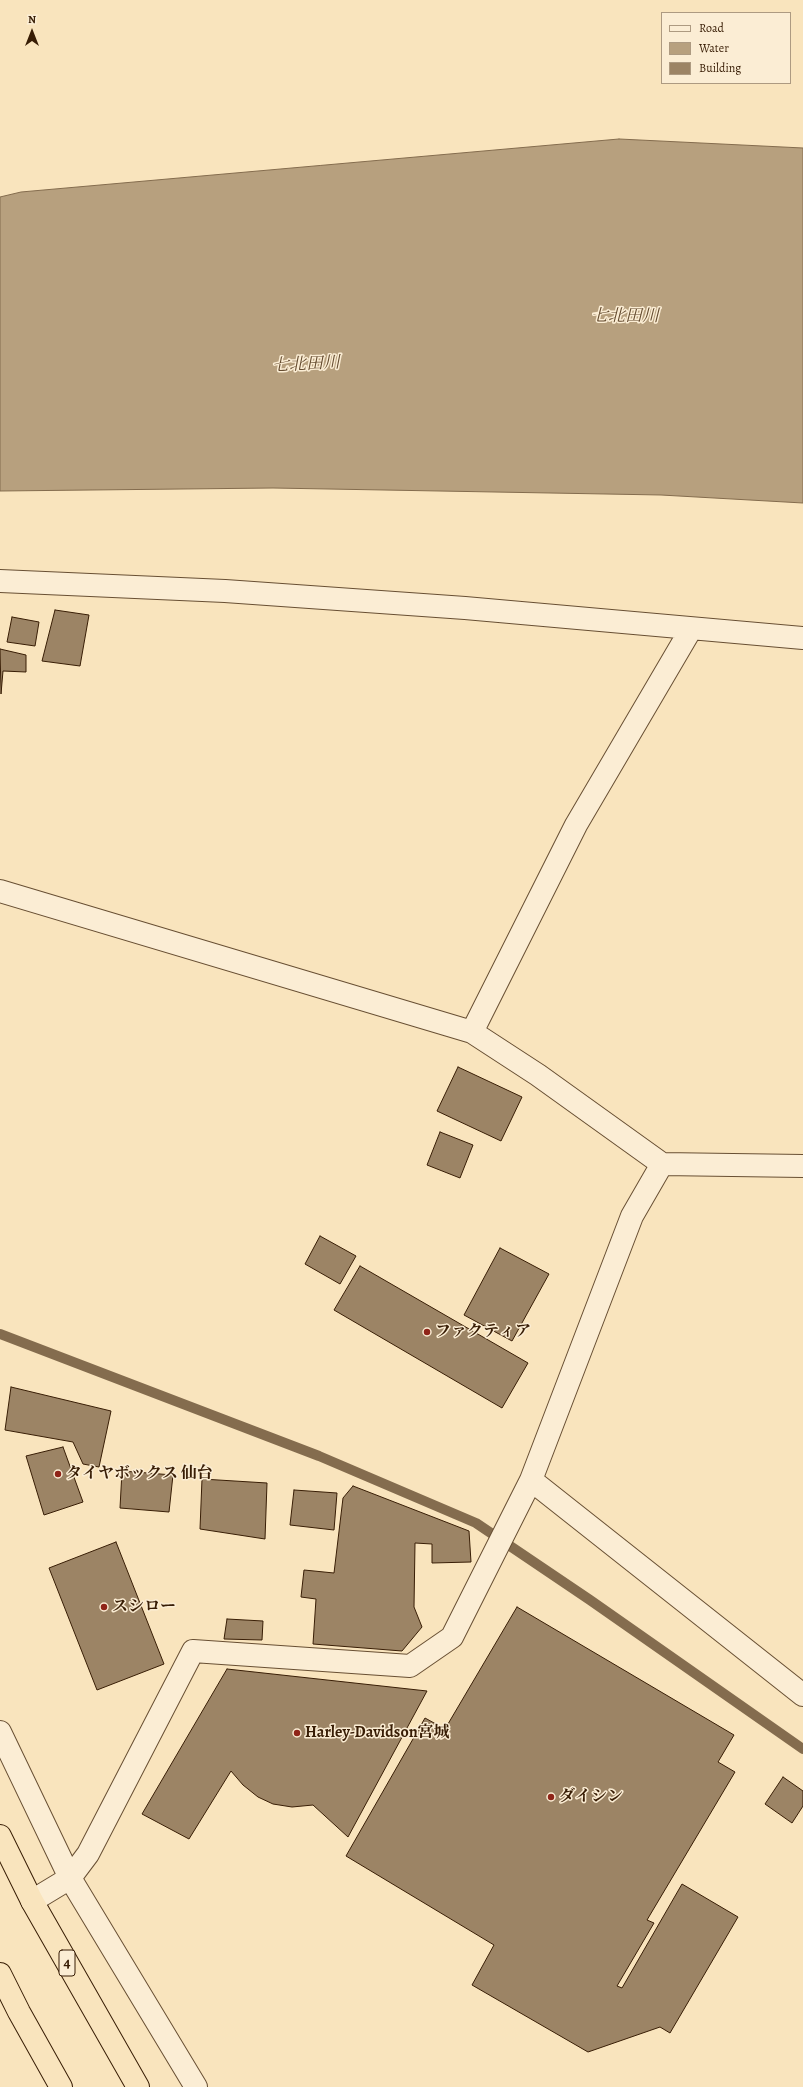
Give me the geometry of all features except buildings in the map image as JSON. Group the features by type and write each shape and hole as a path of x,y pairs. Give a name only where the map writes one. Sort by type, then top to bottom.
{"highway":[{"name":"4","path":"0,1836 32,1901 138,2087"},
{"path":"0,1974 19,2012 61,2087"}],"street":[{"path":"0,581 225,591 419,605 803,638"},
{"path":"472,1032 576,825 691,629"},
{"path":"0,891 472,1032 538,1075 662,1164 803,1166"},
{"path":"32,1901 70,1878 88,1854 193,1650 410,1666 452,1637 527,1488 632,1216 662,1164"},
{"path":"527,1488 803,1695"},
{"path":"0,1732 70,1878 196,2087"}],"water":[{"name":"七北田川","path":"619,139 803,148 803,503 661,495 273,488 0,491 0,197 21,192"}],"waterway":[{"path":"0,1334 319,1456 476,1523 590,1600 803,1749"}],"place":[{"name":"ファクティア","path":"427,1332"},
{"name":"タイヤボックス 仙台","path":"58,1474"},
{"name":"スシロー","path":"104,1607"},
{"name":"Harley-Davidson宮城","path":"297,1733"},
{"name":"ダイシン","path":"551,1797"}]}
